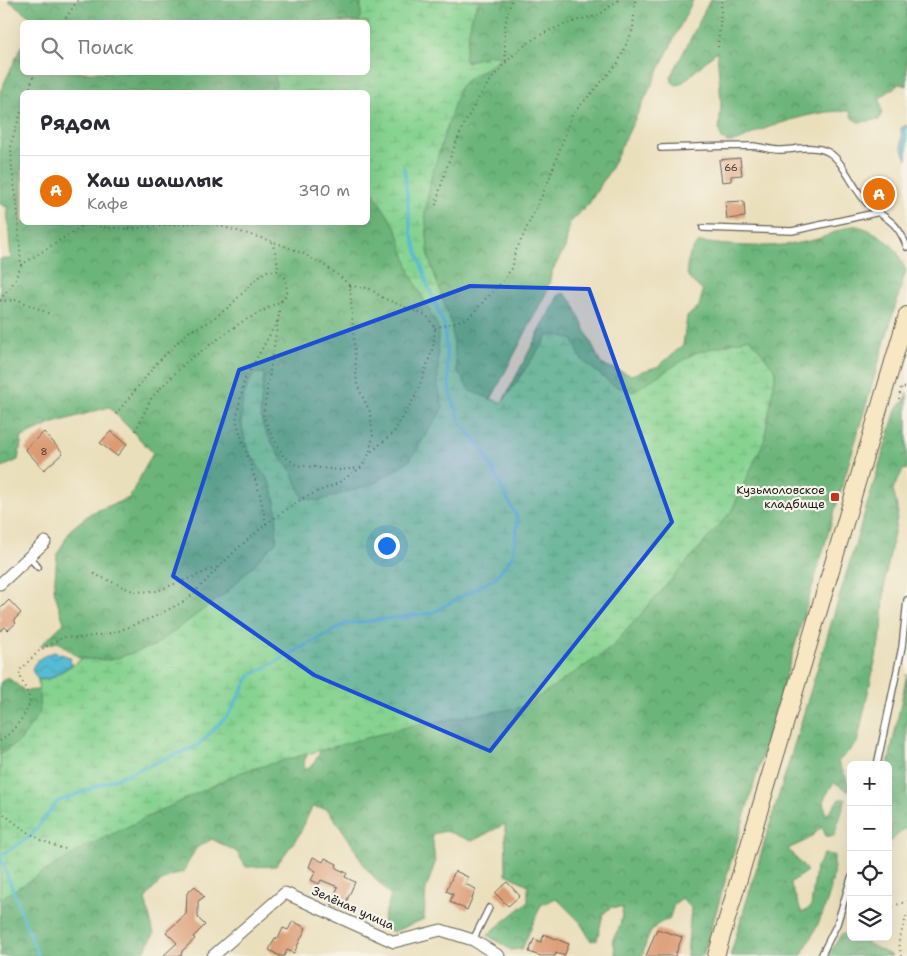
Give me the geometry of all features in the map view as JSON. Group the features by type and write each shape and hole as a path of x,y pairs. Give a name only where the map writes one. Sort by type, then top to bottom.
{"main road":[{"path":"716,956 907,315"}],"street":[{"path":"0,584 45,542"},
{"name":"Зелёная улица","path":"213,956 280,896 289,894 394,942 441,930 473,940 497,956"}],"lane":[{"path":"661,148 755,146 778,150 817,148 829,152 838,160 851,184 868,204 898,228 907,247"},
{"path":"703,228 792,231 880,212"},
{"path":"29,557 38,567"},
{"path":"878,761 902,648 907,600"},
{"path":"821,956 837,924 847,891"},
{"path":"473,940 489,908"}],"path":[{"path":"63,20 78,0"},
{"path":"506,61 506,14 512,0"},
{"path":"436,205 443,174 454,144 483,90 506,61 538,37 556,27 599,15 618,0"},
{"path":"435,328 468,318 513,267 514,255 549,180 572,115 618,63 633,28 635,0"},
{"path":"718,47 722,0"},
{"path":"29,90 34,75"},
{"path":"0,301 14,282 21,265 11,143 20,115"},
{"path":"21,265 84,225 126,229 169,225"},
{"path":"217,225 271,241 326,264 350,286 369,288 383,298 427,316 435,328 433,348 417,393 394,432 369,454"},
{"path":"271,241 277,258 278,271"},
{"path":"116,414 157,364 188,332 209,322 230,306 258,277 267,271 278,271 286,278 287,294 281,301 240,323 184,363 152,397 134,434"},
{"path":"0,741 6,737 26,712 29,697 19,671 40,650 64,637 80,638 116,632 156,616 187,600 266,524 303,498 338,483 362,467 369,454 373,437 370,412 357,385 350,286"},
{"path":"0,301 18,300 50,314"},
{"path":"281,301 263,416 270,434 283,455 296,465 339,470 362,467"},
{"path":"266,524 260,495 236,420 244,380 279,318"},
{"path":"899,399 901,387 907,388"},
{"path":"94,574 136,592 157,591 222,565"},
{"path":"0,811 32,836 50,845 65,849"},
{"path":"892,907 907,901"},
{"path":"901,956 899,941 907,914"}],"highlighted area":[{"path":"470,286 589,289 672,522 490,751 314,675 173,576 239,370"}],"green space":[{"path":"8,0 693,0 610,170 588,205 570,223 565,248 552,271 547,291 304,761 305,769 313,765 558,296 564,293 572,301 601,364 631,375 659,366 683,345 687,317 699,306 703,291 691,280 687,272 691,252 700,242 744,246 774,246 818,239 853,226 867,229 888,242 896,250 906,270 703,956 687,956 691,908 682,898 674,904 669,920 653,928 642,956 616,956 613,939 620,926 623,908 611,907 603,914 597,940 591,941 580,922 556,898 541,905 522,949 511,950 487,935 528,902 528,885 506,874 505,824 472,841 446,831 432,834 435,863 426,889 424,919 393,932 381,926 391,896 365,867 347,836 327,809 312,807 299,835 276,866 246,867 237,852 212,839 196,848 183,872 161,881 145,899 154,934 141,956 0,956 0,683 7,677 25,691 38,690 82,660 58,642 40,646 64,623 54,590 57,555 71,529 91,513 129,498 153,453 109,407 54,423 22,437 18,460 0,468 0,259 11,259 7,207 0,204 0,92 20,49 20,75 370,75 370,20 34,20"},
{"path":"361,0 479,0 472,16 464,59 466,62 490,55 501,55 492,64 460,86 432,174 425,213 429,259 451,323 457,370 470,391 502,403 548,336 560,335 573,340 581,359 613,385 632,392 695,353 750,338 776,371 764,441 731,512 610,649 523,707 414,725 241,772 83,848 0,899 0,755 21,740 40,712 38,680 51,678 82,659 110,660 154,646 227,592 276,542 277,522 272,489 249,450 242,427 242,405 249,383 255,373 264,373 260,412 263,427 282,460 292,472 303,498 319,501 377,482 410,460 443,408 438,386 438,327 411,275 397,230 370,187 370,90 271,90 276,86 275,75 370,75 370,20 359,20 361,17"},
{"path":"710,0 907,0 907,86 899,84 880,98 882,112 879,120 858,122 852,118 850,111 827,112 792,120 759,131 740,140 727,142 722,139 719,131 721,102 717,51 681,84 676,85 672,82 671,77"},
{"path":"907,392 907,469 903,470 893,489 898,512 885,580 882,630 857,743 838,762 846,777 847,791 834,782 824,799 826,816 839,799 846,799 834,836 826,836 822,827 807,840 788,849 807,871 790,883 802,913 811,907 816,867 824,854 834,855 834,869 829,895 820,919 801,956 730,956 896,410 905,400"},
{"path":"907,674 907,827 892,840 892,761 889,761"},
{"path":"842,933 847,935 847,941 864,941 892,956 828,956"}],"water":[{"path":"907,125 907,159 902,147 901,128"},
{"path":"54,652 70,657 71,665 51,678 38,680 32,670 33,666 40,658"}],"building":[{"path":"740,158 742,175 731,176 731,181 722,182 719,160"},
{"path":"883,182 890,188 875,204 869,198"},
{"path":"744,201 745,217 727,219 725,202"},
{"path":"111,431 127,444 117,456 100,443"},
{"path":"44,432 63,453 44,470 25,449"},
{"path":"9,600 21,613 14,620 16,623 8,630 5,627 0,631 0,609"},
{"path":"313,857 323,862 325,858 337,864 336,868 347,873 345,877 355,882 343,909 331,904 338,887 321,880 319,884 311,880 316,871 309,867"},
{"path":"455,871 468,877 465,884 476,889 467,910 450,902 453,894 446,891"},
{"path":"507,882 520,896 508,906 495,893"},
{"path":"195,886 204,897 198,901 198,918 205,925 193,937 195,939 182,951 181,956 163,956 177,943 166,932 186,914 187,893"},
{"path":"293,921 306,928 294,953 287,950 284,956 280,956 269,950 275,938 278,939 283,928 288,930"},
{"path":"657,929 682,937 675,956 646,956"},
{"path":"544,934 569,944 564,956 556,953 555,956 540,956 529,952 534,939 541,942"}],"waterway":[{"path":"0,856 31,836 57,802 197,746 229,714 250,676 345,624 432,613 495,578 513,555 518,520 482,448 461,423 450,394 444,325 428,286 411,232 404,167"},
{"path":"0,856 38,956"}],"place":[{"name":"Хаш шашлык","path":"879,194"},
{"name":"Кузьмоловское кладбище","path":"835,497"}]}
